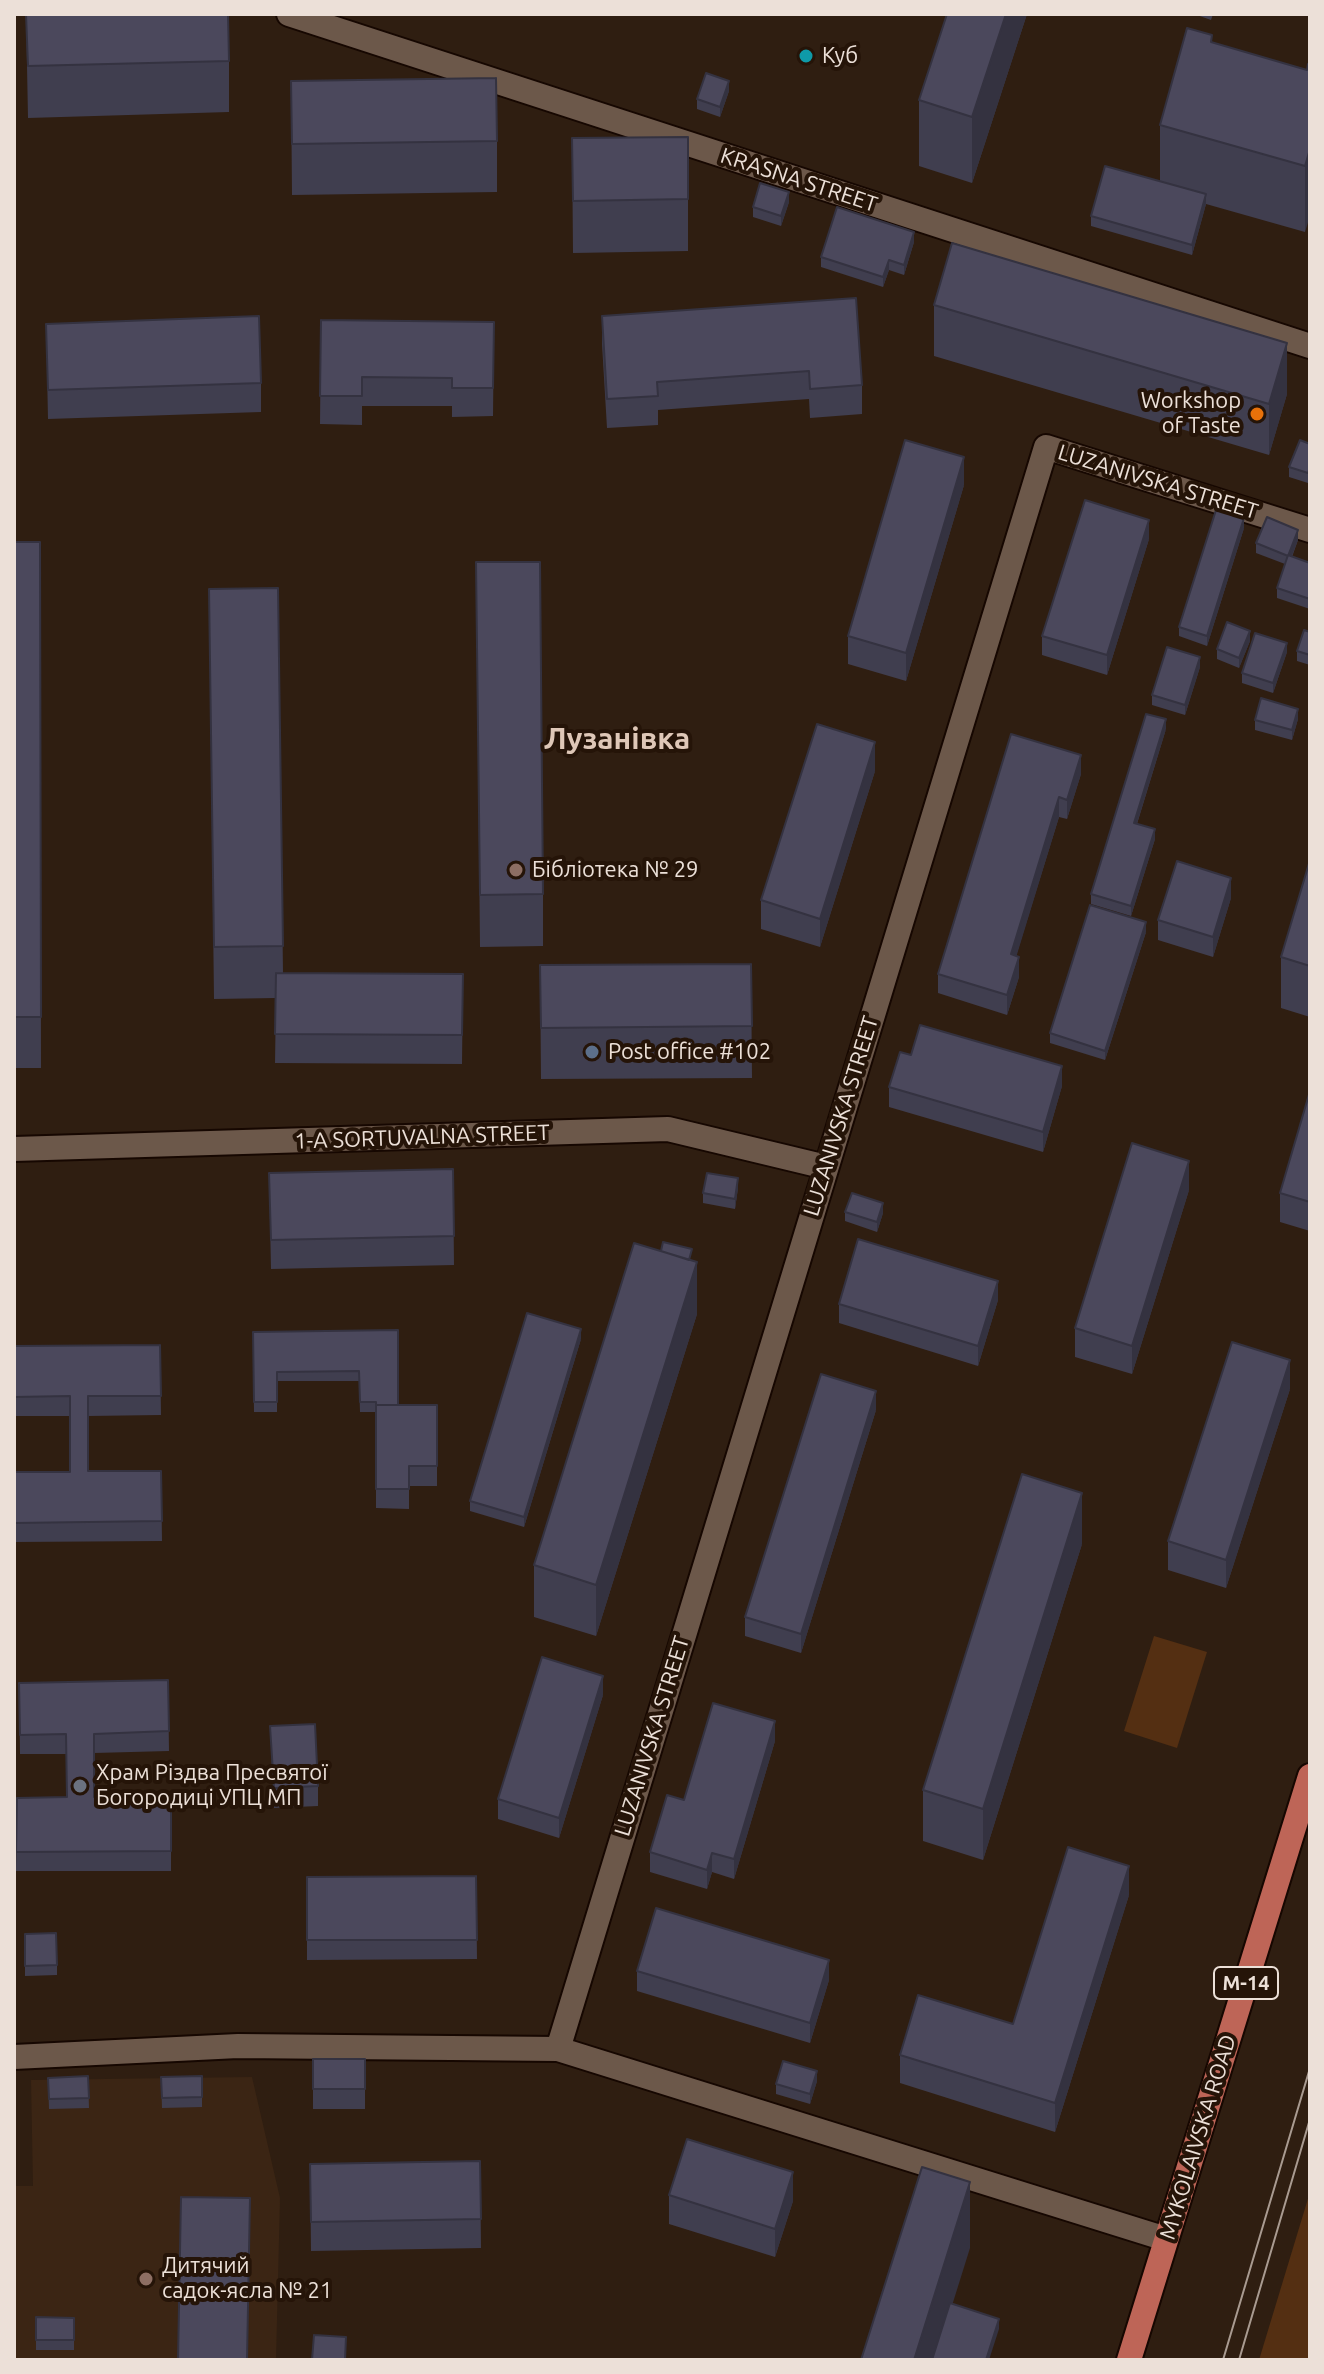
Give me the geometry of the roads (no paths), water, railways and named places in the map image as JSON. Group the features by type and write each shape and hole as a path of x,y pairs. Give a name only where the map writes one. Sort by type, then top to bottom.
{"main road":[{"name":"MYKOLAIVSKA ROAD","path":"1129,2360 1310,1776"}],"street":[{"name":"KRASNA STREET","path":"289,14 1310,346"},
{"name":"LUZANIVSKA STREET","path":"558,2049 1046,447 1310,530"},
{"name":"1-A SORTUVALNA STREET","path":"14,1149 668,1129 826,1167"},
{"path":"14,2057 238,2046 558,2049 1166,2239"}],"tram line":[{"path":"1223,2360 1310,2068"},
{"path":"1239,2360 1310,2119"}],"place":[{"name":"Куб","path":"806,56"},
{"name":"Workshop of Taste","path":"1257,414"},
{"name":"Бібліотека № 29","path":"516,870"},
{"name":"Post office #102","path":"592,1052"},
{"name":"Храм Різдва Пресвятої Богородиці УПЦ МП","path":"80,1786"},
{"name":"Дитячий садок-ясла № 21","path":"146,2279"}],"district":[{"name":"Лузанівка","path":"617,739"}]}
